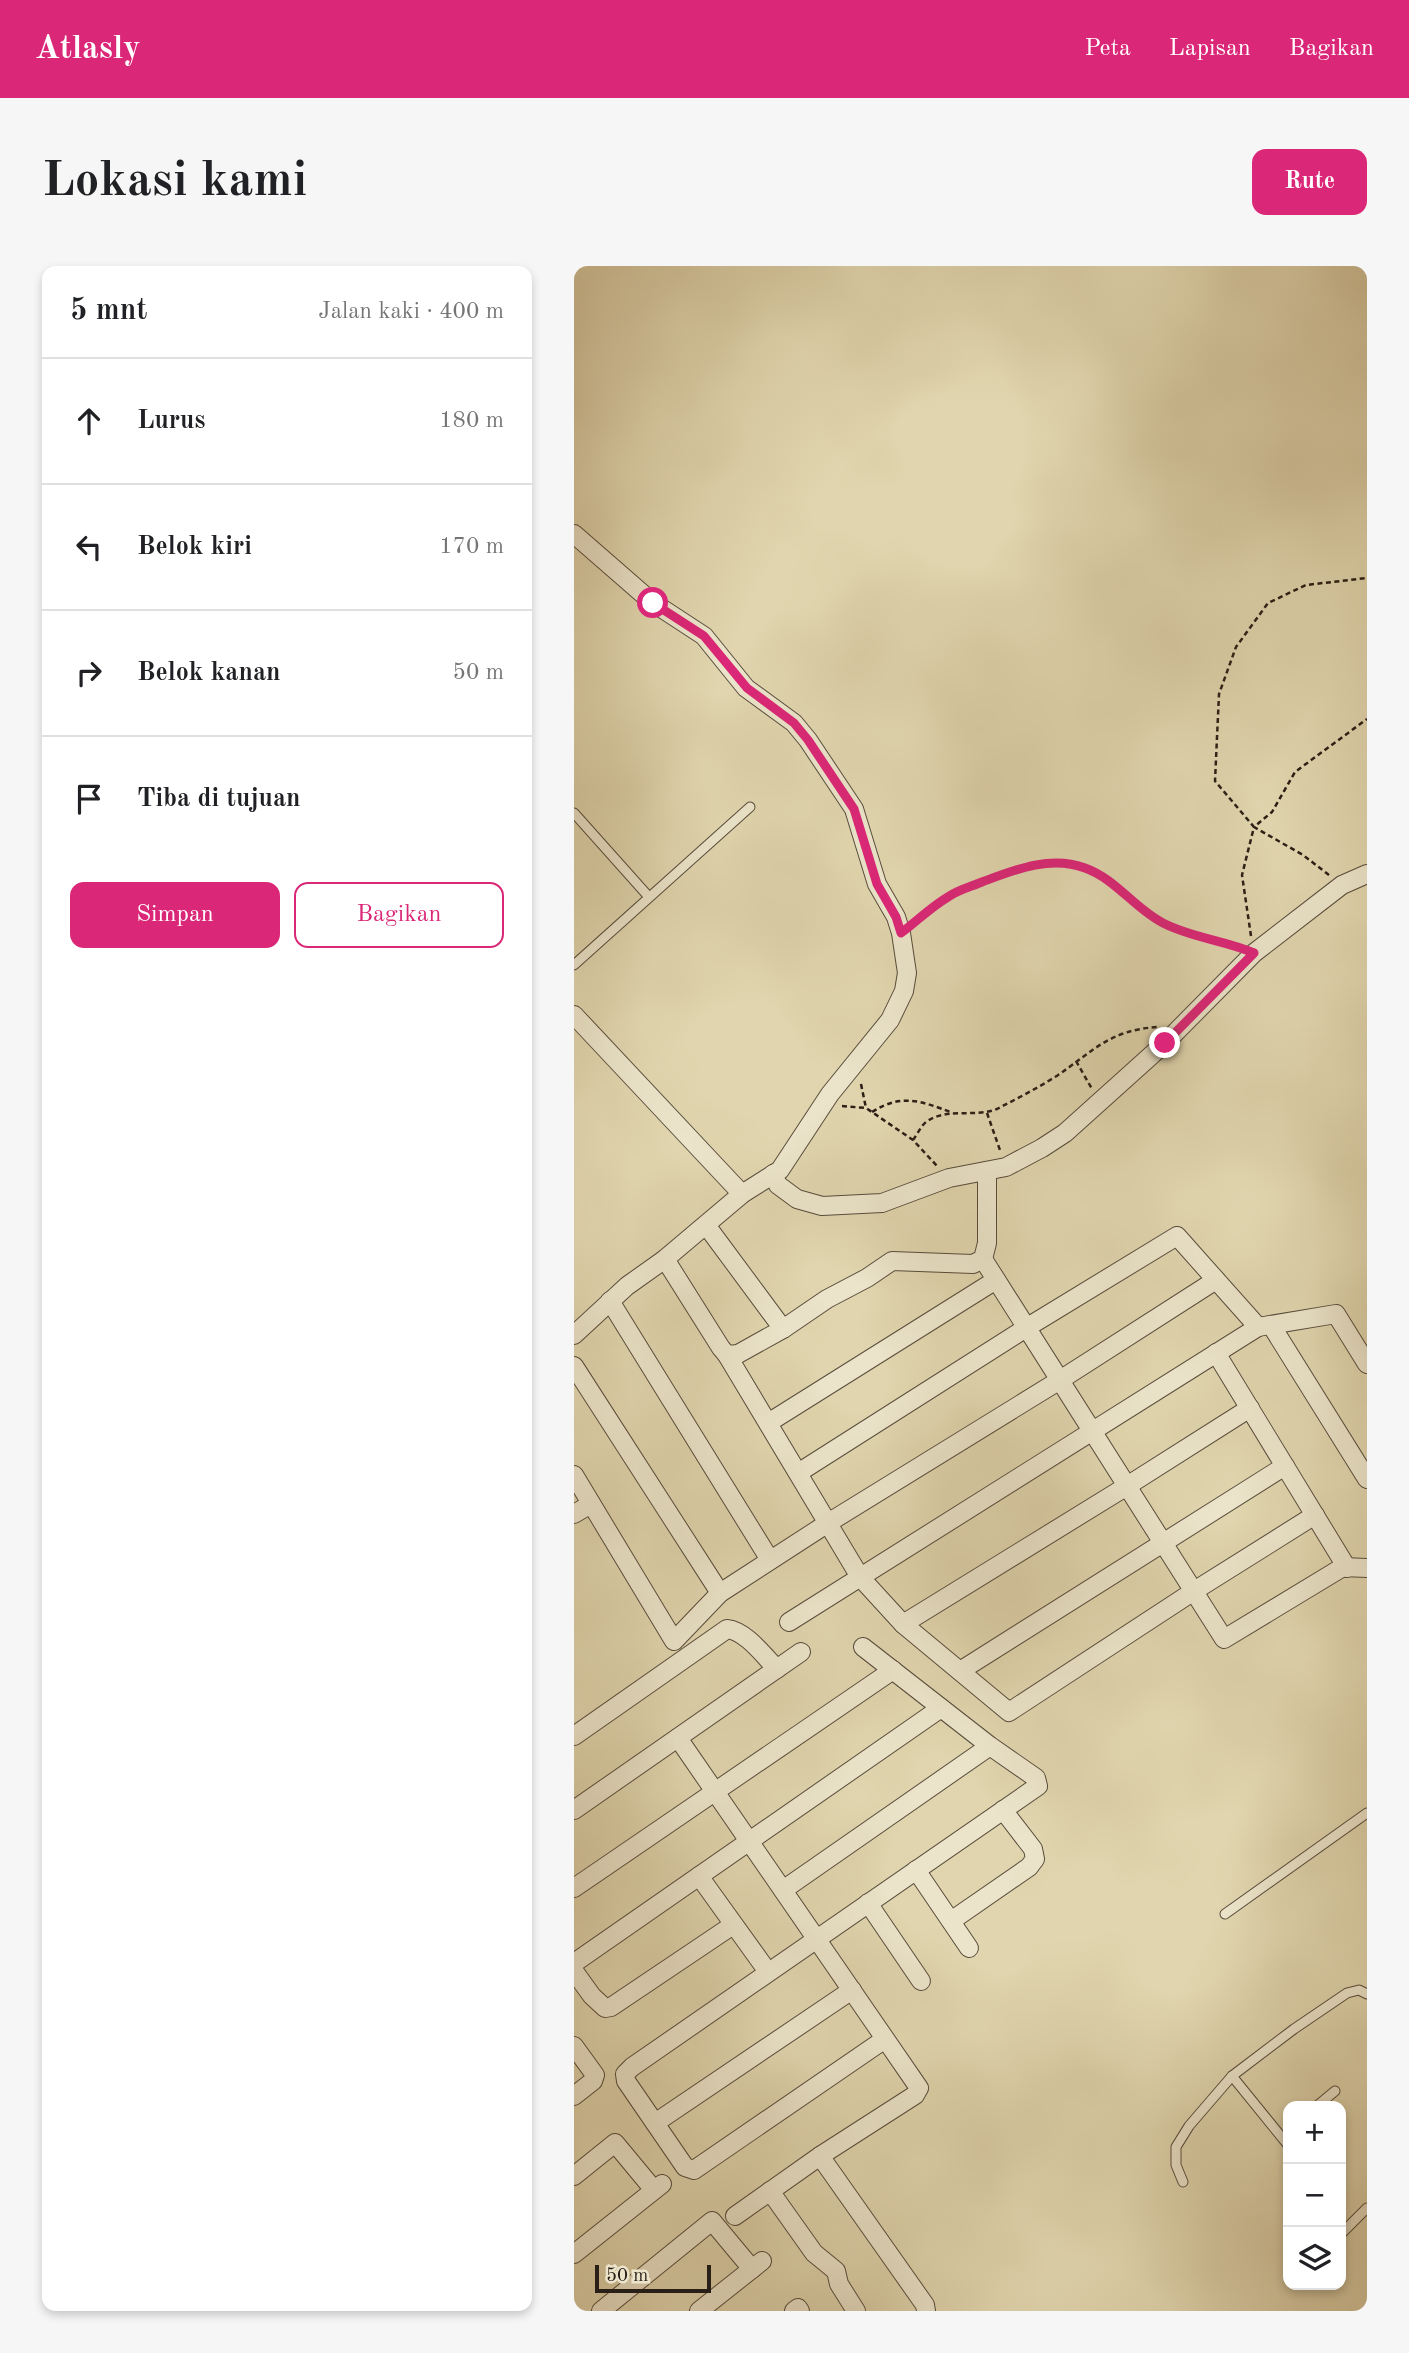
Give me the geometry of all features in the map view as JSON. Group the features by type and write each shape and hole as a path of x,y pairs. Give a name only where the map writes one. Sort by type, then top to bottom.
{"street":[{"path":"574,534 653,603 704,636 747,688 794,723 808,740 854,809 877,884 896,917 907,973 904,991 890,1020 830,1094 780,1170 742,1194 666,1259 610,1301 574,1335"},
{"path":"773,1174 778,1185 797,1199 822,1206 882,1203 949,1178 1006,1167 1065,1133 1140,1067 1254,953 1342,885 1367,874"},
{"path":"574,1015 742,1194"},
{"path":"987,1171 987,1244 983,1259 1224,1639 1343,1567 1367,1568"},
{"path":"706,1225 783,1329"},
{"path":"798,1473 1177,1236 1216,1280 1264,1326 1367,1479"},
{"path":"666,1259 860,1577 903,1624 1009,1712 1315,1515"},
{"path":"727,1355 738,1354 783,1329 891,1261 973,1264 983,1259"},
{"path":"768,1423 996,1280"},
{"path":"574,1475 674,1641 719,1593 1060,1381 1216,1280"},
{"path":"610,1301 770,1560"},
{"path":"789,1622 1091,1430 1264,1326 1336,1314 1367,1364"},
{"path":"1216,1353 1347,1567"},
{"path":"574,1366 719,1593"},
{"path":"903,1624 1250,1408"},
{"path":"960,1671 1285,1466"},
{"path":"574,1514 591,1504"},
{"path":"574,1736 727,1629 731,1628 743,1636 777,1669"},
{"path":"863,1647 990,1746 1036,1778 1039,1784 1037,1788 632,2067 625,2074 625,2081 685,2167 694,2170 885,2039"},
{"path":"576,1804 678,1738 801,1652"},
{"path":"574,1888 893,1670"},
{"path":"574,1963 941,1708"},
{"path":"678,1738 918,2083 918,2092 735,2216"},
{"path":"783,1890 990,1746"},
{"path":"951,1921 1029,1867 1035,1859 1033,1849 1003,1810"},
{"path":"916,1870 969,1948"},
{"path":"699,1876 768,1972"},
{"path":"867,1903 921,1981"},
{"path":"574,1971 598,2004 604,2008 611,2007 733,1924"},
{"path":"655,2123 852,1990"},
{"path":"574,2046 595,2075 593,2081 574,2096"},
{"path":"574,2176 615,2143 659,2186 574,2254"},
{"path":"820,2156 925,2305 926,2311"},
{"path":"770,2191 814,2253 836,2272 839,2284 856,2311"},
{"path":"601,2311 712,2221 757,2265 699,2311"},
{"path":"794,2311 798,2308 800,2311"}],"lane":[{"path":"574,965 750,807"},
{"path":"574,813 649,897"},
{"path":"1224,1914 1367,1813"},
{"path":"1183,2182 1176,2165 1176,2147 1189,2126 1232,2076 1347,1993 1359,1990 1367,1994"},
{"path":"1232,2076 1283,2132"},
{"path":"1323,2101 1335,2091"},
{"path":"1346,2229 1367,2208"}],"path":[{"path":"1342,885 1303,855 1254,827 1215,781 1219,694 1236,647 1268,603 1307,585 1367,578"},
{"path":"1254,953 1242,875 1254,827 1272,813 1295,772 1367,719"},
{"path":"901,933 945,898 957,892 1026,866 1058,863 1085,867 1111,883 1150,916 1171,927 1254,953"},
{"path":"913,1140 925,1122 940,1116 987,1113 1056,1076 1099,1044 1116,1035 1139,1029 1182,1026"},
{"path":"1076,1061 1099,1101"},
{"path":"855,1062 866,1108"},
{"path":"872,1112 888,1101 900,1100 917,1101 956,1114"},
{"path":"825,1105 866,1108 913,1140 949,1178"},
{"path":"987,1113 1006,1167"}],"route":[{"path":"653,603 704,636 747,688 794,723 808,740 854,809 877,884 896,917 901,933 945,898 957,892 1026,866 1058,863 1085,867 1111,883 1150,916 1163,923 1254,953 1165,1043"}]}
